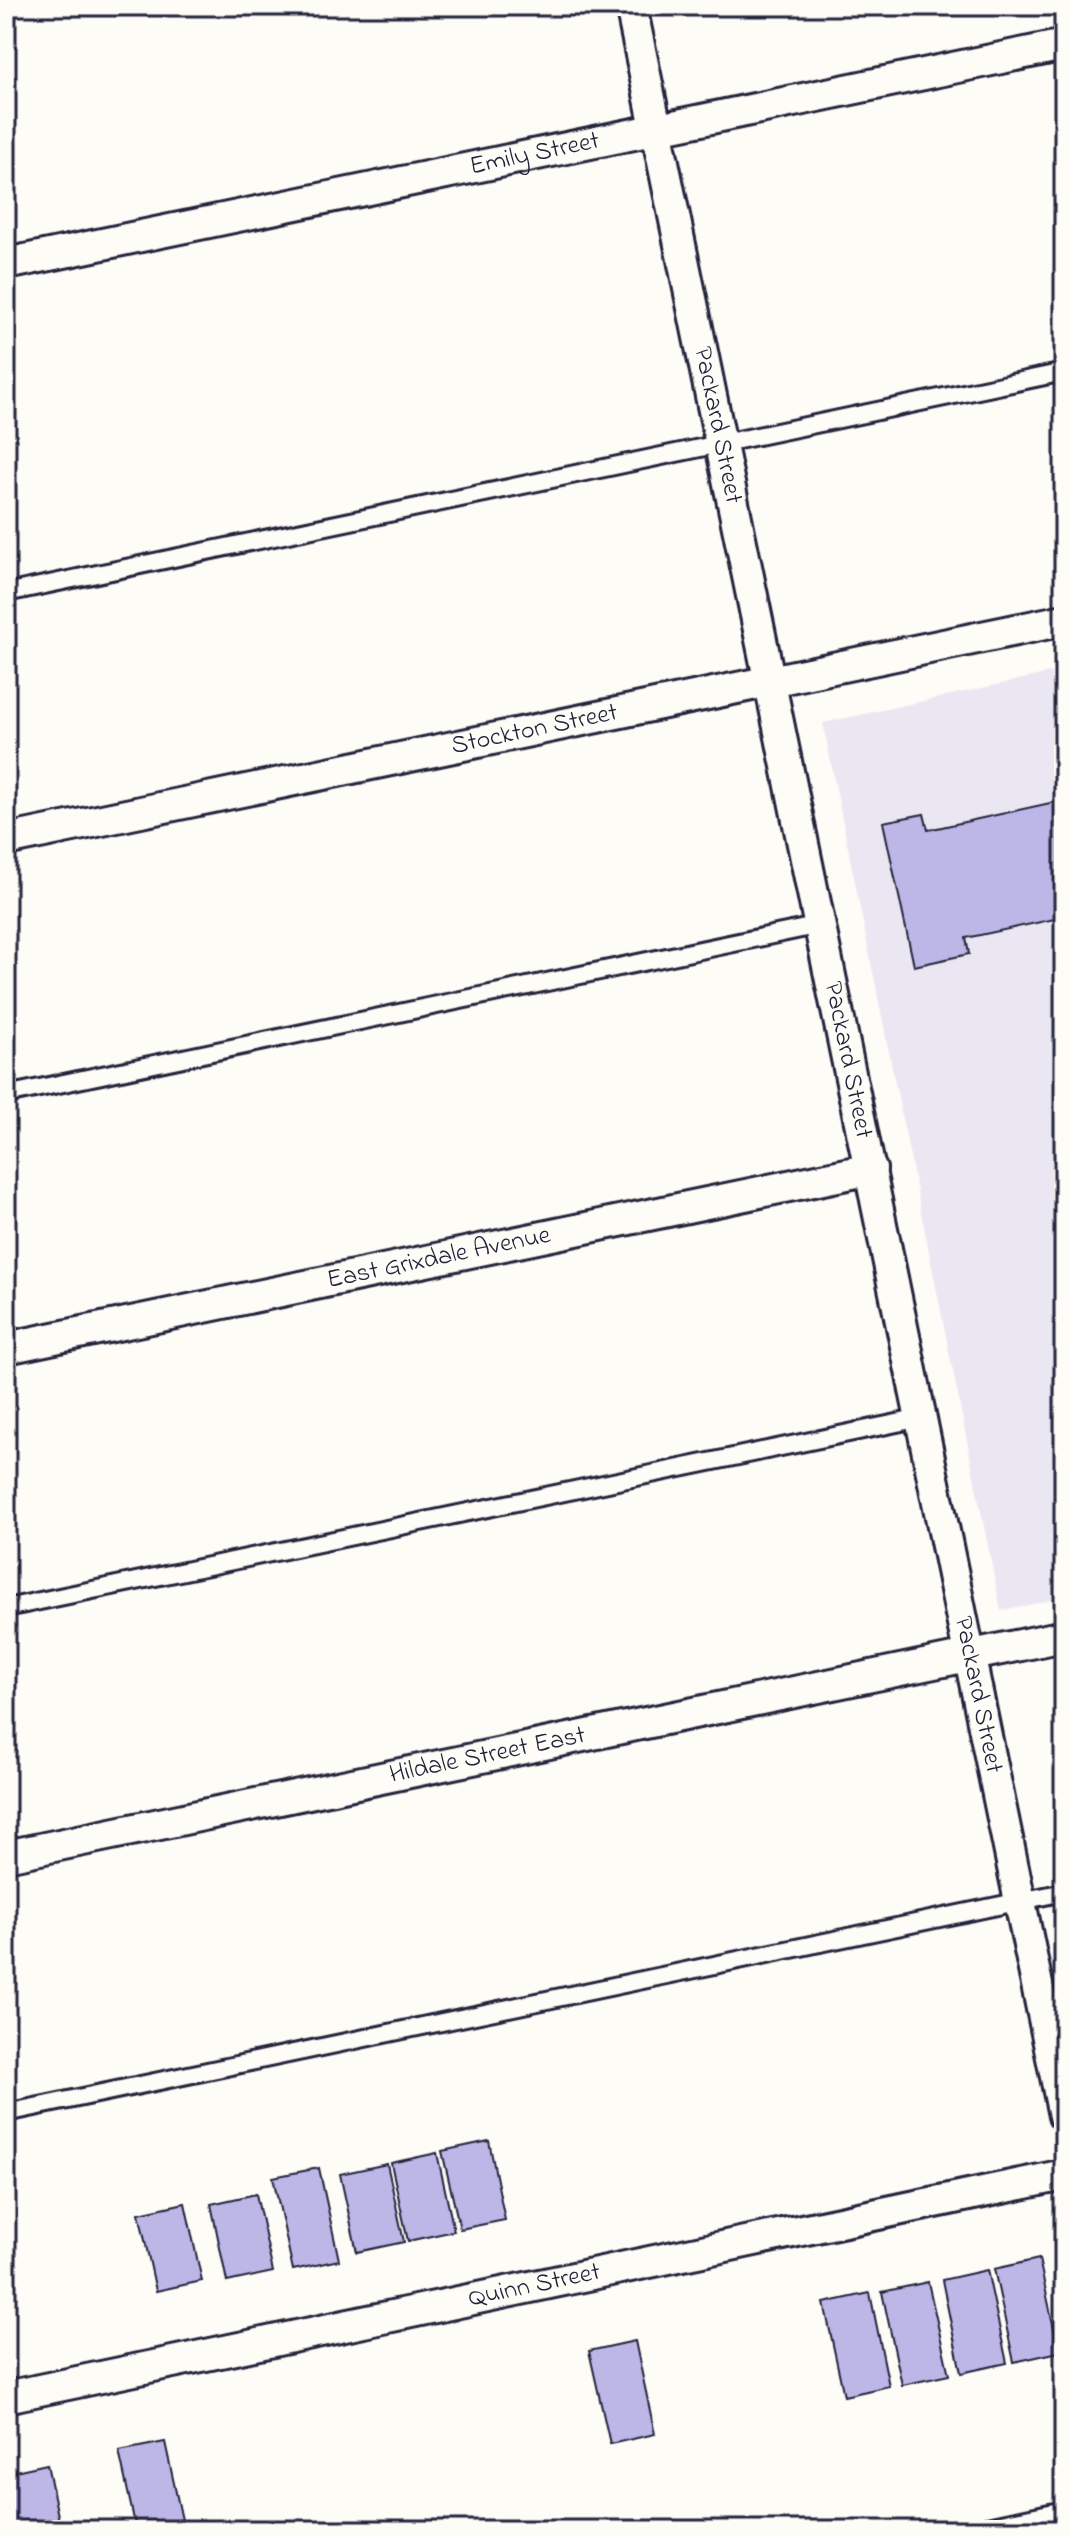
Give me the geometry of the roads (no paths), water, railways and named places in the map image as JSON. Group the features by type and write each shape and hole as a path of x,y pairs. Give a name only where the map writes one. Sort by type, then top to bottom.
{"street":[{"name":"Packard Street","path":"631,6 1064,2116"},
{"name":"Emily Street","path":"6,264 1064,45"},
{"name":"Stockton Street","path":"6,840 1064,620"},
{"name":"East Grixdale Avenue","path":"6,1348 871,1169"},
{"name":"Hildale Street East","path":"6,1856 1064,1636"},
{"name":"Quinn Street","path":"6,2397 1064,2175"}],"lane":[{"path":"6,593 1064,372"},
{"path":"6,1095 820,925"},
{"path":"6,1608 921,1418"},
{"path":"6,2113 1064,1892"},
{"path":"968,2530 1064,2510"}]}
